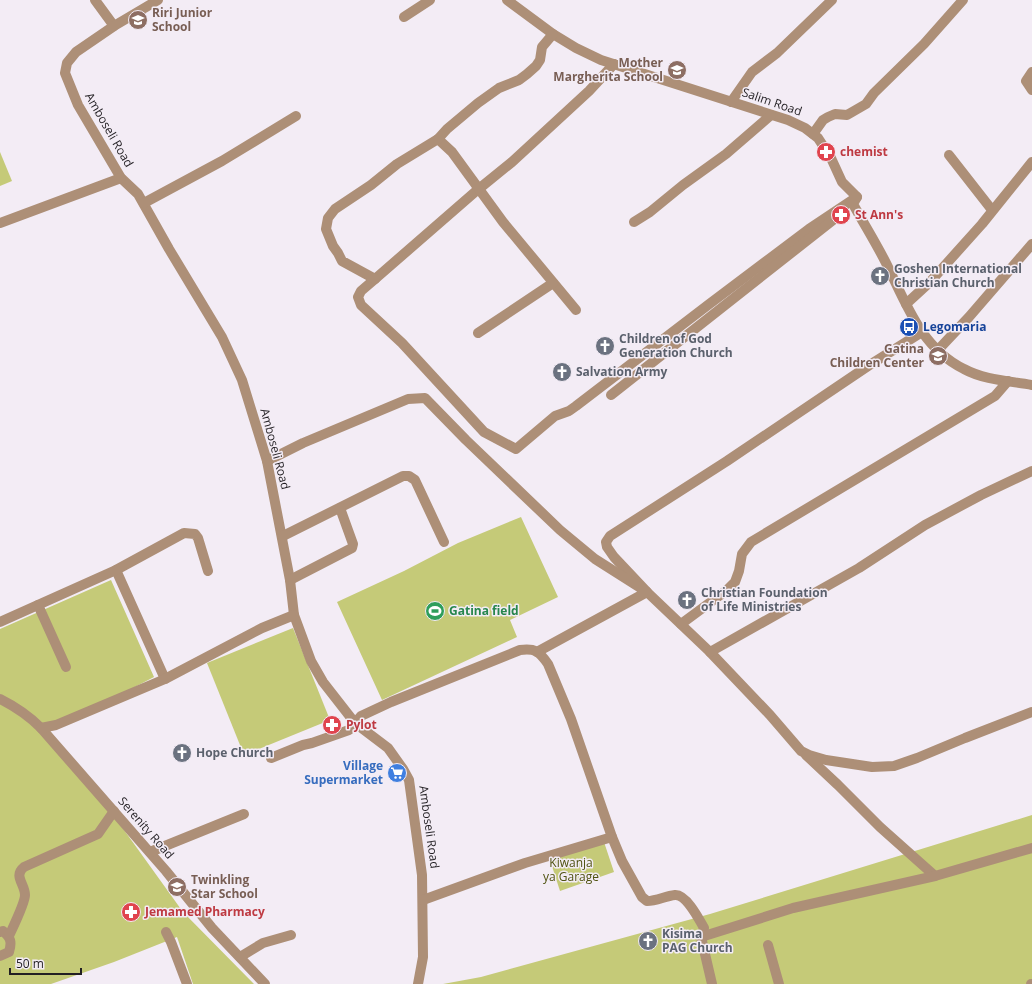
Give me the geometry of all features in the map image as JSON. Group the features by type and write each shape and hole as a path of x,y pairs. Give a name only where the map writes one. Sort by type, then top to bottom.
{"street":[{"path":"96,0 114,26"},
{"name":"Amboseli Road","path":"158,0 114,26 76,52 67,63 66,73 78,105 121,178 138,194 144,203 169,249 222,337 242,380 267,461 283,536 294,615 311,661 324,682 355,723 388,748 409,780 420,854 423,900 423,957 418,984"},
{"path":"404,17 430,0"},
{"name":"Salim Road","path":"507,0 553,34 576,48 601,60 771,115 805,128 826,148 842,182 855,200 906,304 922,332 944,358 966,370 992,378 1032,385"},
{"path":"731,102 752,72 776,53 832,0"},
{"path":"813,134 823,120 828,117 835,114 847,115 866,104 874,93 924,44 963,0"},
{"path":"375,279 342,261 333,246 326,229 328,218 335,209 371,185 397,164 438,139 446,128 478,103 499,88 520,80 536,66 542,56 542,47 553,34"},
{"path":"614,64 588,91 517,157 479,188 361,291 358,297 361,305 402,343 484,432 516,450 555,416 569,411 576,406 809,229 855,200"},
{"path":"1032,72 1026,81 1032,90"},
{"path":"634,222 650,212 683,185 726,154 771,115"},
{"path":"144,203 222,161 296,116"},
{"path":"438,139 452,152 503,222 576,310"},
{"path":"949,155 992,210"},
{"path":"906,304 930,282 1032,162"},
{"path":"0,223 121,178"},
{"path":"611,395 855,200"},
{"path":"937,350 969,317 1032,245"},
{"path":"478,333 553,283"},
{"path":"922,332 868,366 727,462 610,536 606,542 607,547 614,557 710,652 770,715 801,751 838,784 880,827 935,876"},
{"path":"681,624 727,590 735,582 739,571 742,554 751,542 995,396 1008,381"},
{"path":"267,461 303,443 408,399 425,398 466,440 560,530 595,559 648,592"},
{"path":"710,652 859,568 926,525 981,495 1032,471"},
{"path":"283,536 403,476 409,476 415,480 444,542"},
{"path":"290,580 352,548 353,544 340,508"},
{"path":"0,622 116,570 184,533 194,534 198,538 208,571"},
{"path":"116,570 165,679"},
{"path":"537,652 648,592"},
{"path":"38,605 66,667"},
{"path":"41,728 56,725 165,679 262,628 294,615"},
{"path":"271,758 303,745 349,730 361,716 391,702 520,650 531,648 543,656 548,664 567,709 612,837 622,861 642,897 647,901 653,901 676,895 680,896 688,903 704,928 701,937 712,984"},
{"name":"Serenity Road","path":"0,699 16,706 41,728 150,852 212,928 265,984"},
{"path":"801,751 809,755 852,765 872,768 894,766 918,758 1032,712"},
{"path":"0,956 9,952 12,943 5,934 25,895 19,874 20,870 98,834 114,811"},
{"path":"150,852 244,814"},
{"path":"423,900 525,863 612,837"},
{"path":"701,937 793,908 935,876 1032,848"},
{"path":"166,932 172,942 187,984"},
{"path":"240,957 263,943 291,935"},
{"path":"768,945 779,984"}],"green space":[{"path":"0,152 12,181 0,186"},
{"name":"Gatina field","path":"521,517 558,597 510,620 517,637 382,700 337,602 404,571 458,543"},
{"path":"111,580 154,677 50,731 78,766 183,912 254,984 193,984 177,937 114,962 51,984 0,984 0,629"},
{"path":"293,628 330,720 244,755 207,663"},
{"path":"1032,815 1032,984 443,984 481,977 710,914"},
{"name":"Kiwanja ya Garage","path":"604,842 614,872 560,891 550,860"}],"place":[{"name":"Riri Junior School","path":"138,20"},
{"name":"Mother Margherita School","path":"677,70"},
{"name":"chemist","path":"826,152"},
{"name":"St Ann's","path":"841,215"},
{"name":"Goshen International Christian Church","path":"880,276"},
{"name":"Legomaria","path":"909,327"},
{"name":"Children of God Generation Church","path":"605,346"},
{"name":"Gatina Children Center","path":"938,356"},
{"name":"Salvation Army","path":"562,372"},
{"name":"Christian Foundation of Life Ministries","path":"687,600"},
{"name":"Gatina field","path":"435,611"},
{"name":"Pylot","path":"332,725"},
{"name":"Hope Church","path":"182,753"},
{"name":"Village Supermarket","path":"397,773"},
{"name":"Twinkling Star School","path":"177,887"},
{"name":"Jemamed Pharmacy","path":"131,912"},
{"name":"Kisima PAG Church","path":"648,941"}]}
